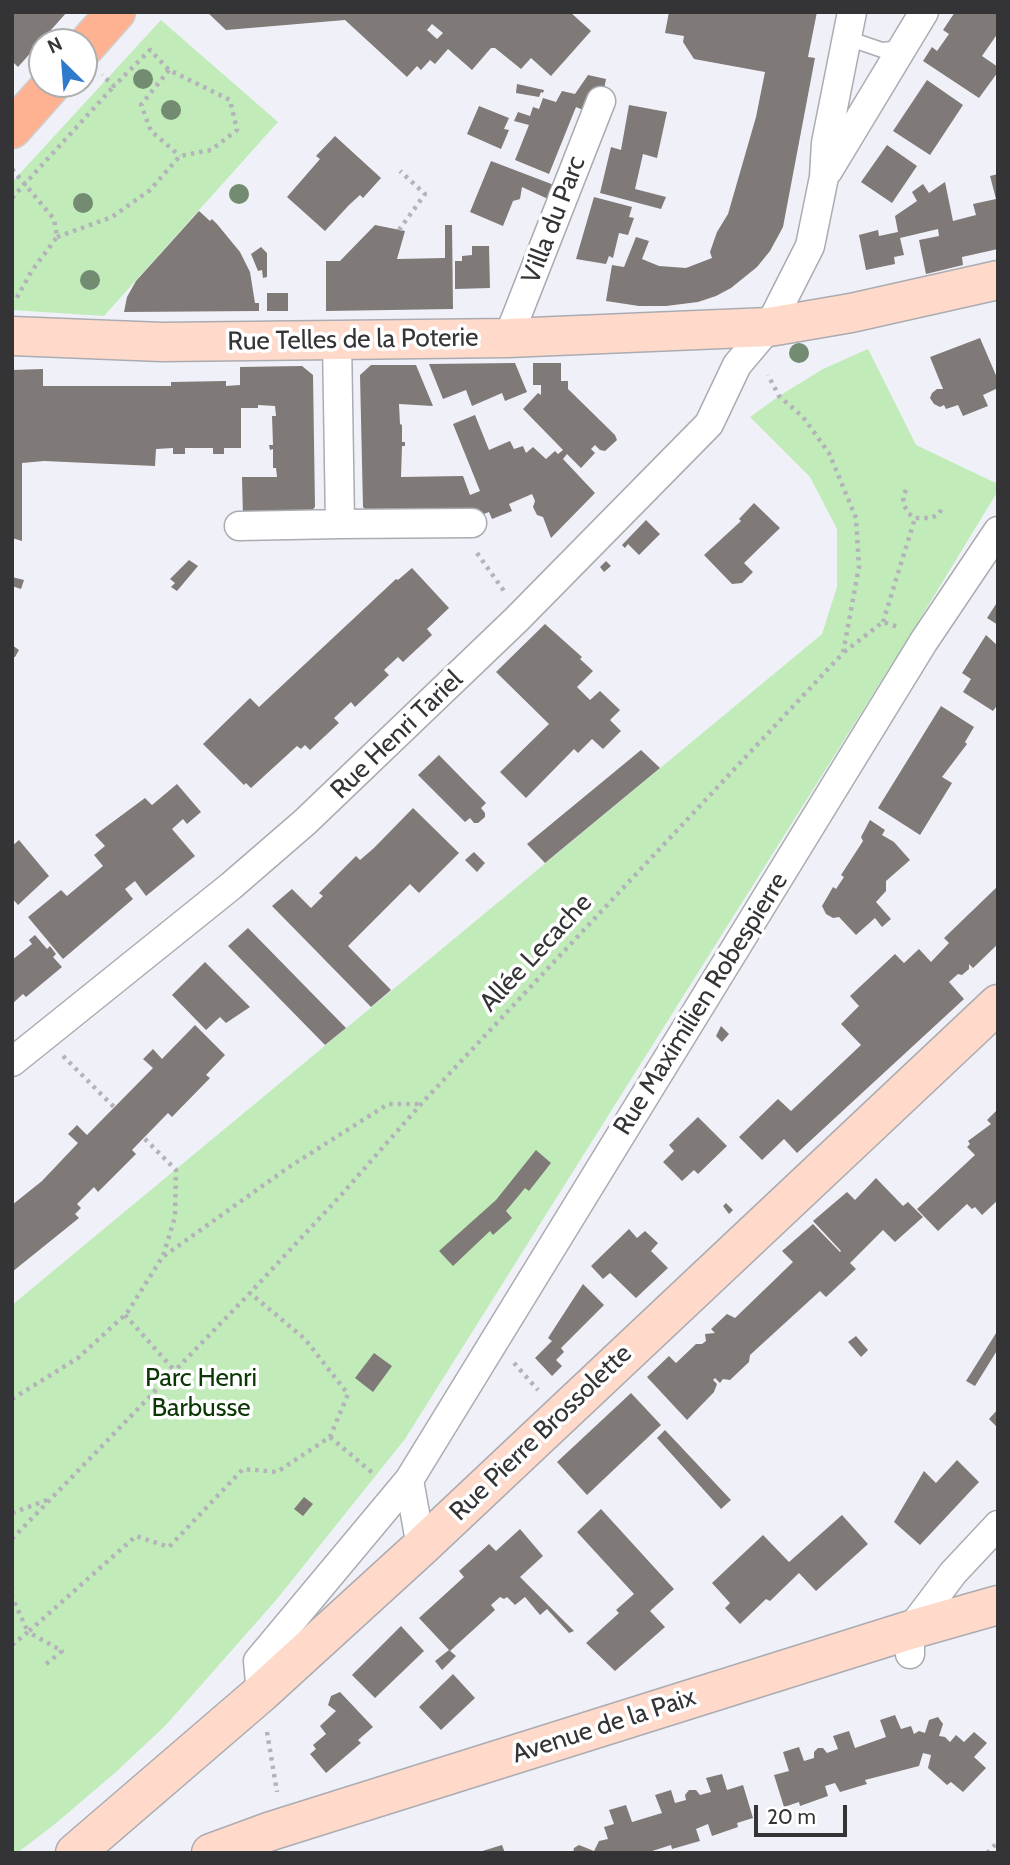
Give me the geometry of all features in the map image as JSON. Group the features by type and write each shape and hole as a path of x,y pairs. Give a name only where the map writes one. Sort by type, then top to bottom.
{"main road":[{"path":"98,45 116,12"},
{"path":"12,129 40,98"}],"street":[{"path":"824,177 924,12"},
{"path":"824,177 826,143 849,25"},
{"name":"Villa du Parc","path":"508,338 601,101"},
{"name":"Rue Henri Tariel","path":"12,1062 231,886 305,822 524,612 709,424 737,365 769,327 810,246 824,177"},
{"name":"Rue Telles de la Poterie","path":"12,336 162,342 508,338 769,327 851,313 998,280"},
{"path":"337,340 340,524"},
{"path":"239,526 340,524 470,535"},
{"name":"Rue Maximilien Robespierre","path":"261,1693 258,1661 409,1480 924,642 998,531"},
{"name":"Rue Pierre Brossolette","path":"75,1853 261,1693 421,1547 998,1004"},
{"path":"409,1480 421,1547"},
{"path":"910,1642 953,1573 998,1525"},
{"name":"Avenue de la Paix","path":"211,1853 263,1842 910,1642 998,1605"},
{"name":"Avenue de la Paix","path":"910,1642 998,1628"}],"lane":[{"path":"849,25 882,50 902,48"}],"path":[{"path":"12,198 149,50 169,70 230,100 237,130 211,150 180,156 150,190 112,217 57,237 31,272 12,307"},
{"path":"98,68 114,86"},
{"path":"169,70 141,105 151,131 180,156"},
{"path":"12,169 54,219 57,237"},
{"path":"399,230 425,194 400,171"},
{"path":"769,327 764,367 779,396 803,417 829,453 856,518 859,568 844,653"},
{"path":"906,490 904,505 908,513 915,517 931,518 939,514 943,506"},
{"path":"915,517 883,622 912,632 924,642"},
{"path":"470,535 501,588 524,612"},
{"name":"Allée Lecache","path":"12,1539 250,1293 421,1104 844,653 883,622"},
{"path":"43,1037 114,1107"},
{"path":"163,1256 289,1167 388,1104 421,1104"},
{"path":"12,1399 78,1358 125,1315 163,1256 175,1216 176,1170 144,1138"},
{"path":"12,1645 136,1536 169,1547 243,1469 276,1472 330,1437 348,1394 305,1339 250,1293"},
{"path":"125,1315 175,1371"},
{"path":"495,1340 560,1415"},
{"path":"330,1437 376,1476"},
{"path":"12,1513 50,1499"},
{"path":"12,1569 12,1597 28,1632 62,1651 45,1664"},
{"path":"261,1693 277,1789 263,1842"},
{"path":"987,1853 998,1842"}],"green space":[{"path":"161,20 278,122 104,316 12,310 12,182 89,98 98,98 98,88"},
{"name":"Parc Henri Barbusse","path":"868,349 916,445 998,484 998,491 405,1439 277,1599 166,1725 55,1824 17,1853 12,1853 12,1305 822,634 837,587 837,529 810,477 750,417 823,369"}],"building":[{"path":"12,12 67,12 53,28 28,28 28,56 18,67 12,61"},
{"path":"207,12 570,12 591,31 551,76 531,58 521,69 495,48 491,48 472,70 448,49 435,64 430,60 421,70 417,66 407,77 345,20 226,30","holes":["432,24 443,33 437,39 427,30"]},
{"path":"669,12 817,12 808,57 815,58 783,227 770,251 757,267 731,288 716,296 698,302 666,306 639,306 606,301 612,265 624,267 636,237 649,241 642,259 659,266 686,268 712,258 710,252 717,232 728,214 756,117 765,72 694,59 683,42 684,36 665,33"},
{"path":"955,12 998,12 998,33 982,56 998,67 998,72 979,98 923,61 932,47 937,51 949,34 943,30"},
{"path":"588,75 606,79 602,100 583,110 576,107 549,174 515,160 529,125 514,121 518,112 530,116 533,107 539,109 543,98 556,102 562,91 575,94"},
{"path":"927,80 963,105 930,155 893,131"},
{"path":"517,84 544,90 539,97 516,93"},
{"path":"629,105 667,112 657,158 643,154 635,189 666,197 661,209 600,193 611,147 621,150"},
{"path":"479,106 509,118 504,129 509,130 501,149 467,134"},
{"path":"335,136 381,178 363,198 360,195 349,205 325,231 287,197 320,159 316,156"},
{"path":"887,145 917,166 892,203 861,182"},
{"path":"491,161 554,185 548,199 522,187 520,199 513,201 503,226 470,212"},
{"path":"998,174 998,249 962,257 963,265 926,274 919,240 939,236 938,229 900,238 904,255 894,257 895,264 866,270 859,235 878,230 879,236 898,232 895,216 917,201 912,192 923,184 929,193 945,182 953,221 976,215 973,204 996,199 990,176"},
{"path":"594,197 632,207 629,217 634,218 628,235 619,233 613,258 609,256 606,264 576,259"},
{"path":"199,211 217,224 240,252 250,272 259,311 124,312 127,297 136,281"},
{"path":"375,225 405,231 397,259 445,258 445,225 452,225 453,309 326,311 326,261 340,261"},
{"path":"472,246 489,246 490,288 455,289 455,261 462,261 462,256 472,255"},
{"path":"261,247 267,253 267,277 263,278 262,270 258,271 251,254"},
{"path":"267,293 288,293 288,311 267,311"},
{"path":"980,338 998,380 998,388 983,395 988,406 963,416 958,405 946,409 944,405 940,407 934,404 930,398 932,393 943,389 930,357"},
{"path":"515,363 527,392 505,401 502,393 472,406 466,390 443,399 429,364"},
{"path":"533,363 561,363 561,381 568,381 568,389 617,440 605,451 595,445 591,449 595,453 581,468 567,454 563,459 595,493 551,538 543,517 537,515 533,507 535,501 532,494 509,504 512,511 492,519 489,512 479,516 485,530 374,517 363,507 360,375 371,365 416,365 433,406 399,404 402,442 405,442 405,446 402,446 401,477 463,476 470,495 480,491 453,424 475,415 489,450 510,441 514,449 523,446 526,453 533,447 546,459 555,451 558,454 563,450 523,409 538,393 541,395 541,385 533,385"},
{"path":"302,366 313,375 315,507 306,517 243,518 242,477 277,477 276,468 273,468 273,449 270,450 269,445 273,445 272,416 276,416 275,406 258,405 258,408 241,408 241,448 224,448 224,454 213,454 213,448 185,448 185,454 173,454 173,448 156,449 155,466 44,461 22,463 22,541 12,538 12,370 43,369 43,386 171,386 171,382 226,381 226,386 240,385 240,367"},
{"path":"754,503 780,528 744,563 753,572 742,583 732,584 704,555 741,521 739,519"},
{"path":"646,520 660,534 639,555 628,544 625,548 622,545"},
{"path":"189,560 198,566 177,591 171,587 175,583 170,579"},
{"path":"606,561 611,566 604,572 600,567"},
{"path":"412,568 449,608 427,629 432,635 403,662 398,657 384,670 389,675 355,707 351,702 334,718 339,723 310,750 305,745 301,749 297,746 251,788 246,783 244,785 203,744 250,698 259,707 396,579"},
{"path":"12,577 24,580 21,589 12,586"},
{"path":"998,601 998,625 987,618"},
{"path":"545,624 582,657 580,659 593,671 577,687 590,700 600,691 620,710 610,720 621,731 603,749 592,739 578,753 574,749 526,798 500,772 549,724 496,672"},
{"path":"986,635 998,646 998,704 993,711 963,692 971,679 962,673"},
{"path":"12,645 19,650 15,657 12,657"},
{"path":"941,706 974,727 965,742 967,744 942,777 952,783 920,835 878,808"},
{"path":"641,750 660,768 545,863 527,844"},
{"path":"439,755 486,803 481,808 485,817 478,823 474,823 470,818 465,822 418,775"},
{"path":"177,784 201,812 187,824 183,819 172,829 195,856 146,896 135,881 125,889 133,899 63,959 28,917 61,890 67,896 103,866 94,855 105,846 95,835 145,798 152,805"},
{"path":"413,808 459,853 419,893 410,884 348,946 391,990 371,1007 272,906 292,889 311,908 323,896 319,893 356,856 360,860"},
{"path":"870,820 885,830 882,835 894,842 910,860 886,881 886,891 876,902 891,919 882,927 875,918 856,935 839,917 833,918 826,914 822,906 833,887 836,889 844,877 841,875 863,841 861,837"},
{"path":"19,840 49,876 18,905 12,898 12,846"},
{"path":"474,852 485,863 477,872 465,860"},
{"path":"998,886 998,944 973,968 969,964 969,969 949,982 964,999 797,1153 784,1139 762,1160 739,1137 778,1099 791,1111 861,1045 841,1024 859,1006 850,996 895,954 904,963 919,949 931,962 949,943 944,938"},
{"path":"248,928 346,1028 325,1045 228,946"},
{"path":"35,935 47,949 50,946 56,954 53,957 62,967 26,997 23,994 13,1003 12,960 32,944 29,940"},
{"path":"205,962 250,1007 226,1023 220,1017 206,1030 172,995"},
{"path":"195,1025 225,1055 206,1075 210,1078 172,1117 168,1113 132,1150 136,1154 98,1192 94,1187 77,1204 81,1208 75,1214 79,1218 12,1272 12,1205 42,1181 78,1143 68,1134 77,1125 87,1135 153,1068 143,1059 153,1049 162,1059"},
{"path":"721,1026 729,1034 722,1042 716,1036"},
{"path":"998,1109 998,1200 982,1215 975,1207 972,1209 967,1204 938,1231 917,1209 975,1155 967,1147 970,1144 968,1141 991,1124 987,1120"},
{"path":"698,1117 727,1146 698,1174 694,1170 682,1181 663,1162 674,1151 669,1145"},
{"path":"536,1150 551,1163 529,1191 525,1188 506,1211 512,1218 493,1235 490,1231 453,1266 439,1251 496,1200"},
{"path":"876,1178 903,1206 908,1202 923,1217 895,1242 883,1230 850,1263 856,1269 826,1297 820,1291 750,1355 749,1362 730,1380 723,1379 720,1383 715,1378 713,1380 717,1384 714,1392 687,1420 647,1377 669,1356 676,1363 696,1344 706,1341 705,1334 715,1333 711,1329 727,1314 735,1318 793,1262 782,1251 813,1224 840,1252 813,1221 847,1192 855,1200"},
{"path":"726,1203 733,1210 729,1214 723,1206"},
{"path":"629,1229 637,1238 645,1231 658,1243 651,1251 668,1268 636,1298 610,1273 603,1279 591,1266"},
{"path":"583,1284 604,1305 561,1348 564,1352 556,1360 562,1366 552,1376 535,1358 552,1341 548,1338"},
{"path":"998,1330 998,1349 975,1386 966,1381"},
{"path":"856,1336 868,1350 861,1357 848,1342"},
{"path":"374,1353 392,1366 373,1392 355,1378"},
{"path":"631,1393 661,1425 587,1495 557,1462"},
{"path":"998,1409 998,1428 989,1419"},
{"path":"665,1430 731,1500 721,1509 657,1438"},
{"path":"957,1460 979,1482 920,1545 894,1522 924,1471 936,1483"},
{"path":"304,1497 313,1504 303,1516 294,1509"},
{"path":"601,1509 674,1589 650,1611 665,1627 615,1671 586,1643 619,1613 616,1610 634,1594 577,1532"},
{"path":"842,1515 868,1544 816,1591 799,1573 770,1601 766,1599 740,1624 725,1608 730,1603 712,1583 763,1535 789,1562"},
{"path":"520,1529 543,1556 520,1577 574,1631 569,1633 547,1609 540,1615 525,1597 515,1605 507,1597 500,1597 491,1605 495,1610 450,1651 419,1618 464,1577 459,1571 489,1544 496,1551"},
{"path":"401,1626 424,1651 375,1698 352,1675"},
{"path":"449,1650 456,1656 442,1670 435,1661"},
{"path":"453,1674 475,1698 441,1730 419,1707"},
{"path":"340,1692 373,1727 358,1740 361,1743 326,1773 310,1754 316,1749 313,1745 326,1734 320,1726 336,1711 328,1705 331,1696"},
{"path":"895,1715 901,1729 911,1726 914,1734 919,1731 925,1733 929,1720 938,1717 943,1724 939,1736 950,1742 956,1735 964,1742 974,1732 987,1743 974,1757 986,1768 963,1792 951,1782 947,1785 928,1768 931,1755 923,1753 919,1766 865,1780 867,1784 840,1792 835,1783 825,1786 828,1796 800,1806 799,1802 784,1807 774,1775 789,1771 783,1752 799,1747 804,1761 814,1758 814,1752 818,1748 823,1748 827,1753 838,1749 833,1736 849,1731 855,1748 886,1737 880,1720"},
{"path":"722,1774 727,1790 743,1785 753,1818 737,1823 738,1827 712,1836 708,1824 696,1829 700,1841 672,1849 671,1845 646,1853 573,1853 574,1848 579,1845 594,1851 599,1841 608,1839 604,1827 614,1824 609,1810 626,1805 632,1822 662,1813 655,1795 671,1790 675,1803 686,1800 685,1795 689,1790 696,1790 700,1795 711,1792 706,1778"},
{"path":"502,1845 505,1853 479,1853 479,1852"}]}
